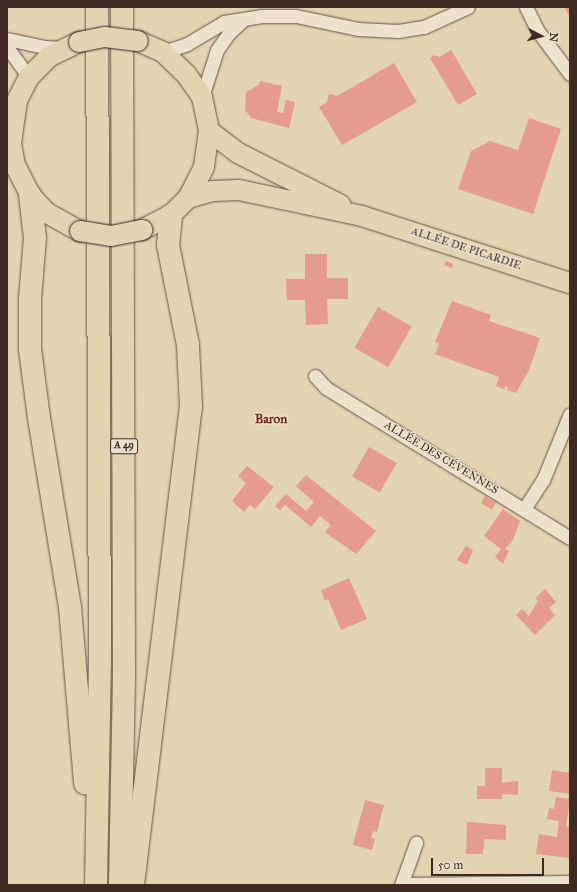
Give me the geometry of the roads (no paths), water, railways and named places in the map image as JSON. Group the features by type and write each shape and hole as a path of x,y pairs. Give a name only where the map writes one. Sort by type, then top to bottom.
{"highway":[{"name":"A 49","path":"95,885 100,664 97,7"},
{"name":"A 49","path":"120,885 124,675 122,7"},
{"path":"19,182 35,238 30,299 30,349 38,418 71,615 95,885"},
{"path":"133,885 191,407 188,345 168,245 171,214"}],"main road":[{"path":"105,37 138,41 163,52 186,74 202,97 209,131 204,167 188,198 171,214 142,230 111,236 80,231 47,212 19,182 11,144 12,104 29,77 50,56 72,45 105,37"},
{"name":"ALLÉE DE PICARDIE","path":"209,131 243,157 362,216"},
{"name":"ALLÉE DE PICARDIE","path":"188,198 213,191 246,191 362,216 570,283"}],"street":[{"path":"163,52 187,44 213,26 279,14 358,29 398,31 431,25 468,7"},
{"path":"526,7 537,30 570,74"},
{"path":"202,97 217,50 229,33 244,20"},
{"path":"7,39 45,47 72,45"},
{"path":"7,48 29,77"},
{"name":"ALLÉE DES CÉVENNES","path":"315,376 326,388 570,538"},
{"path":"524,509 543,480 570,414"},
{"path":"416,843 402,884 570,882"}],"district":[{"name":"Baron","path":"271,419"}]}
